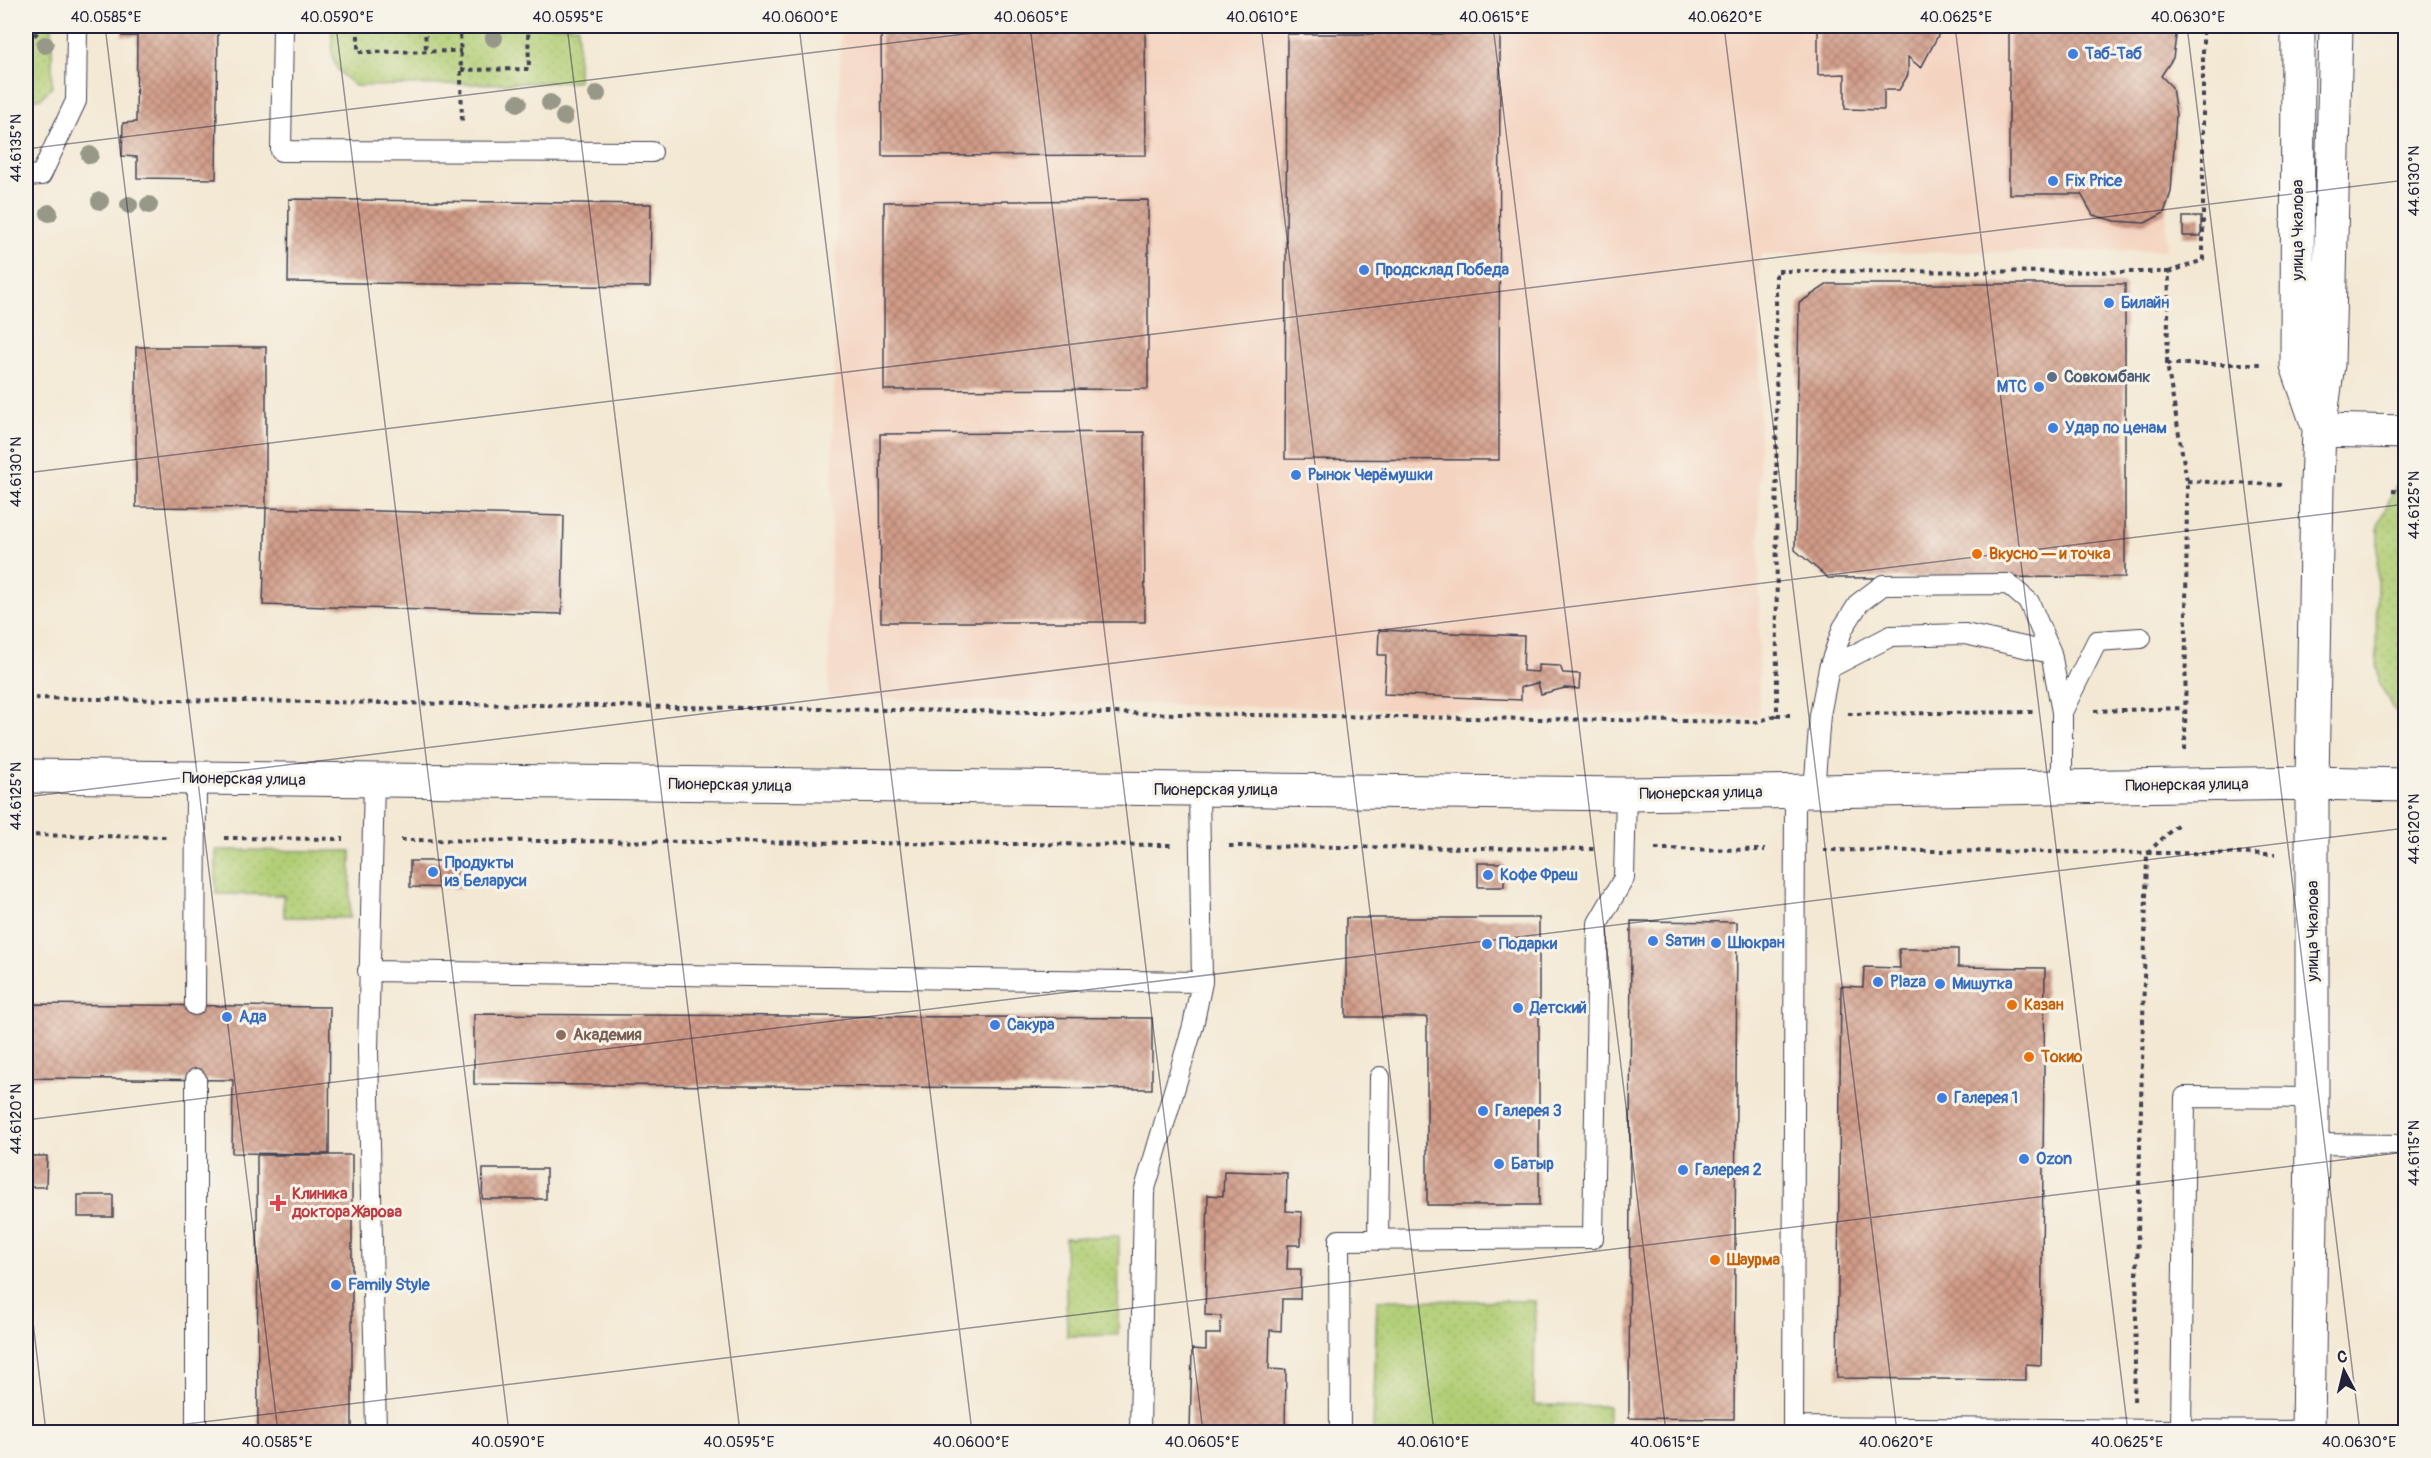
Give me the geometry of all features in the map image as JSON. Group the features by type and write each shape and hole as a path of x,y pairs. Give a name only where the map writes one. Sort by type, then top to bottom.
{"main road":[{"name":"улица Чкалова","path":"2298,26 2297,365 2319,430"},
{"name":"улица Чкалова","path":"2308,1432 2312,1144 2312,783 2319,430 2328,364 2336,26"},
{"path":"2319,430 2406,432"},
{"name":"Пионерская улица","path":"26,776 1626,794 2312,783 2406,785"}],"lane":[{"path":"26,176 41,175 76,100 77,26"},
{"path":"283,26 281,151 652,152"},
{"path":"2062,787 2062,712 2051,653 2029,602 2008,584 1882,585 1859,603 1844,628 1829,668 1795,850 1793,1427 1820,1431 2308,1432"},
{"path":"1829,668 1891,636 1965,633 2051,653"},
{"path":"2062,712 2097,641 2141,638"},
{"path":"195,1005 196,778"},
{"path":"374,780 368,1050 376,1432"},
{"path":"1140,1432 1144,1192 1193,1026 1202,982 1199,790"},
{"path":"1340,1432 1339,1240 1593,1238 1598,923 1624,878 1626,794"},
{"path":"369,971 1202,982"},
{"path":"1378,1240 1380,1077"},
{"path":"196,1079 196,1432"},
{"path":"2181,1431 2185,1098 2312,1098"},
{"path":"2312,1144 2406,1145"}],"path":[{"path":"26,38 31,38 45,26"},
{"path":"358,26 358,52 460,51"},
{"path":"425,26 426,52"},
{"path":"460,26 463,152"},
{"path":"461,69 529,69 528,26"},
{"path":"1777,715 1776,271 2169,272 2204,260 2203,26"},
{"path":"2169,272 2167,364 2187,481 2185,757"},
{"path":"2167,364 2268,364"},
{"path":"2187,481 2281,485"},
{"path":"2392,491 2406,492"},
{"path":"26,698 1757,722 1777,715 2062,712 2184,708"},
{"path":"2133,1430 2147,853 2184,818"},
{"path":"26,835 2276,854"}],"shaded area":[{"name":"Рынок Черёмушки","path":"841,26 2168,26 2166,250 1760,254 1759,718 828,697"}],"green space":[{"path":"26,26 52,26 52,87 41,98 26,101"},
{"path":"332,26 578,26 578,82 355,86 340,72 333,60"},
{"path":"2405,478 2405,720 2392,707 2379,682 2376,650 2378,525 2396,485"},
{"path":"216,850 351,851 350,918 284,917 283,895 216,894"},
{"path":"1119,1236 1118,1335 1067,1336 1065,1238"},
{"path":"1377,1300 1535,1301 1534,1405 1608,1406 1608,1432 1373,1432"}],"building":[{"path":"122,26 218,26 216,179 137,178 137,157 122,156 123,123 136,122 137,36 122,36"},
{"path":"881,26 1145,26 1146,155 882,156"},
{"path":"1818,26 1943,26 1921,68 1908,57 1908,75 1899,90 1884,90 1884,110 1845,109 1845,74 1818,75"},
{"path":"2009,26 2172,26 2176,36 2173,58 2161,76 2172,87 2176,115 2171,192 2164,213 2145,223 2115,221 2093,215 2081,194 2009,194"},
{"path":"1287,34 1500,34 1499,460 1285,459"},
{"path":"289,199 651,204 650,287 288,282"},
{"path":"1148,200 1148,389 884,390 884,202"},
{"path":"2183,217 2201,217 2201,236 2183,236"},
{"path":"1828,284 2125,284 2125,577 1828,578 1795,550 1799,303"},
{"path":"136,347 266,347 266,508 136,507"},
{"path":"1144,432 1145,622 881,622 880,434"},
{"path":"266,508 564,516 562,614 263,605"},
{"path":"1379,630 1524,636 1523,671 1538,672 1538,665 1560,666 1563,673 1580,674 1579,689 1565,688 1541,694 1538,683 1521,687 1521,700 1384,694 1386,655 1378,655"},
{"path":"410,861 462,861 462,888 410,887"},
{"path":"1478,863 1504,863 1504,887 1478,887"},
{"name":"Галерея 3","path":"1346,918 1539,918 1539,1205 1427,1205 1427,1017 1346,1017"},
{"name":"Галерея 2","path":"1631,921 1737,922 1734,1419 1629,1418"},
{"name":"Галерея 1","path":"1899,949 1958,949 1958,967 2045,968 2041,1365 2026,1364 2026,1380 1837,1378 1841,986 1863,987 1864,967 1900,968"},
{"path":"26,1004 330,1007 329,1154 232,1153 233,1080 26,1078"},
{"path":"474,1014 1152,1018 1152,1089 474,1084"},
{"path":"257,1155 352,1155 352,1432 258,1432"},
{"path":"26,1156 47,1156 46,1187 26,1187"},
{"path":"483,1169 546,1169 546,1199 482,1199"},
{"path":"1224,1171 1287,1173 1286,1211 1302,1212 1301,1245 1288,1245 1287,1269 1301,1269 1300,1299 1282,1299 1281,1331 1270,1330 1269,1369 1286,1370 1285,1432 1190,1432 1192,1349 1206,1350 1206,1334 1220,1334 1221,1316 1205,1315 1208,1195 1223,1196"},
{"path":"78,1195 113,1195 113,1217 78,1217"}],"place":[{"name":"Таб-Таб","path":"2073,54"},
{"name":"Fix Price","path":"2053,181"},
{"name":"Продсклад Победа","path":"1364,270"},
{"name":"Билайн","path":"2109,303"},
{"name":"Совкомбанк","path":"2052,377"},
{"name":"МТС","path":"2039,387"},
{"name":"Удар по ценам","path":"2053,428"},
{"name":"Рынок Черёмушки","path":"1296,475"},
{"name":"Вкусно — и точка","path":"1977,554"},
{"name":"Продукты из Беларуси","path":"433,872"},
{"name":"Кофе Фреш","path":"1488,875"},
{"name":"Sатин","path":"1653,941"},
{"name":"Шюкран","path":"1716,943"},
{"name":"Подарки","path":"1487,944"},
{"name":"Plaza","path":"1878,982"},
{"name":"Мишутка","path":"1940,984"},
{"name":"Казан","path":"2012,1005"},
{"name":"Детский","path":"1518,1008"},
{"name":"Ада","path":"227,1017"},
{"name":"Сакура","path":"995,1025"},
{"name":"Академия","path":"561,1035"},
{"name":"Токио","path":"2029,1057"},
{"name":"Галерея 1","path":"1942,1098"},
{"name":"Галерея 3","path":"1483,1111"},
{"name":"Ozon","path":"2024,1159"},
{"name":"Батыр","path":"1499,1164"},
{"name":"Галерея 2","path":"1683,1170"},
{"name":"Клиника доктора Жарова","path":"278,1203"},
{"name":"Шаурма","path":"1715,1260"},
{"name":"Family Style","path":"336,1285"}]}
